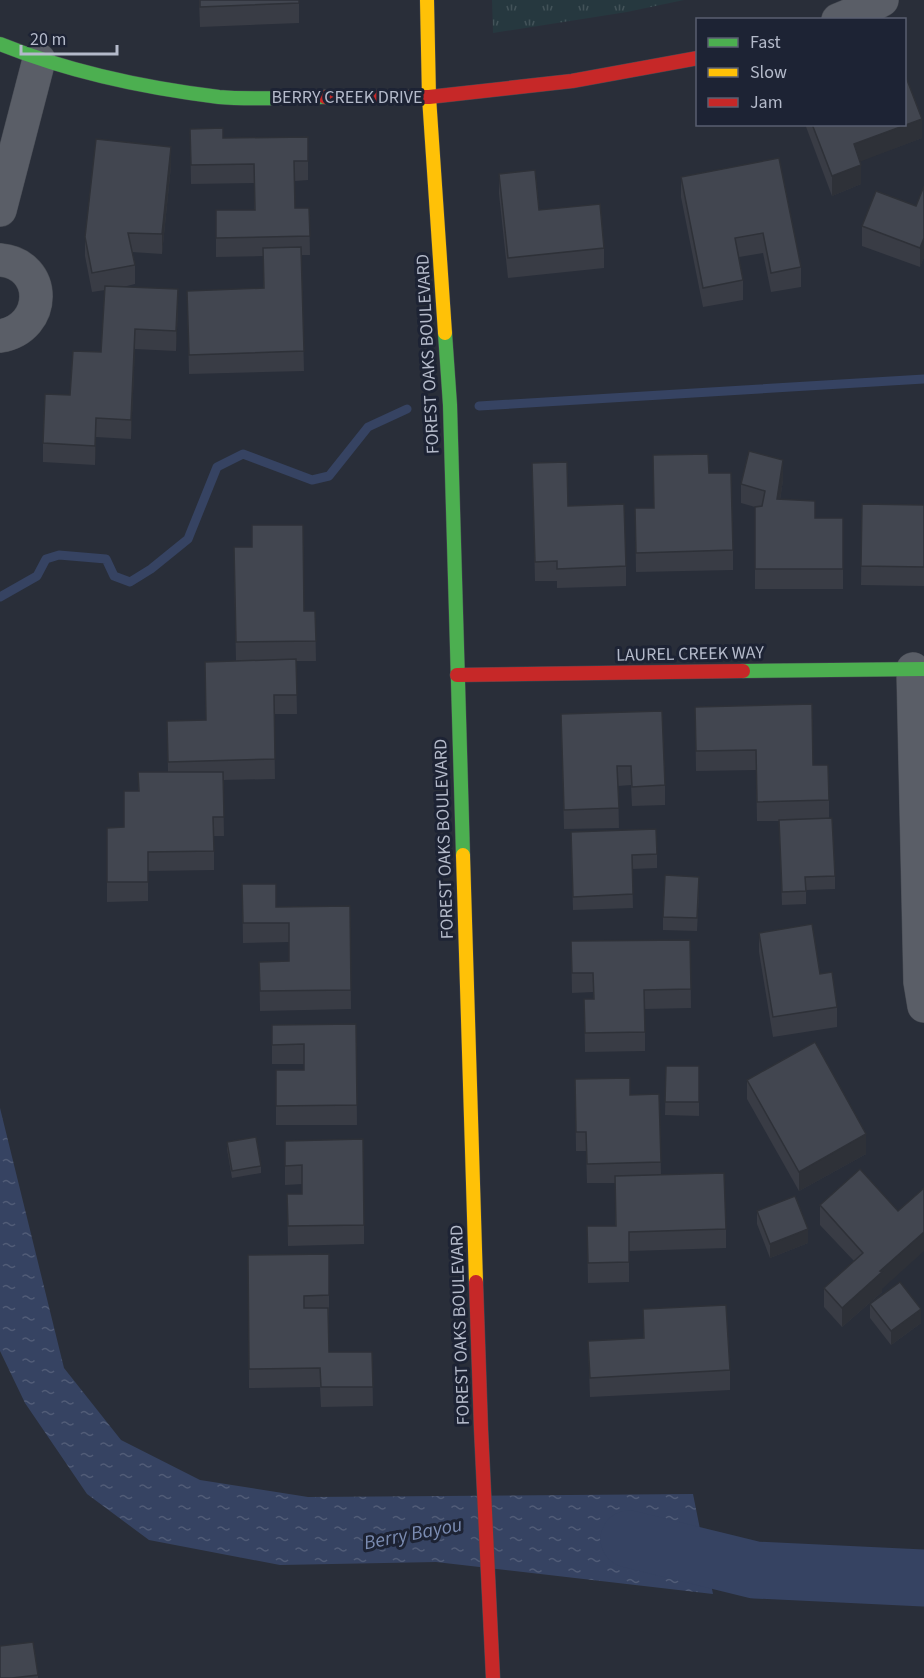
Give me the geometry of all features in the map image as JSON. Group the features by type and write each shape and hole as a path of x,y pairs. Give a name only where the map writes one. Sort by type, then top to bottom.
{"street":[{"name":"FOREST OAKS BOULEVARD","path":"427,0 429,97 450,405 481,1429 493,1678"},
{"path":"843,18 882,0"},
{"name":"BERRY CREEK DRIVE","path":"0,44 39,60 132,82 221,97 429,97 572,81 696,58"},
{"path":"0,210 39,60"},
{"path":"0,260 18,265 28,273 37,296 30,320 10,334 0,336"},
{"path":"918,669 920,982 924,1006"},
{"name":"LAUREL CREEK WAY","path":"457,675 918,669"}],"green space":[{"path":"492,0 684,0 627,12 493,33"}],"water":[{"path":"0,1108 64,1368 121,1440 200,1480 308,1497 693,1494 713,1594 436,1562 280,1565 149,1540 87,1494 25,1403 0,1351"}],"building":[{"path":"200,0 299,0 299,3 200,7"},
{"path":"906,77 922,119 906,125"},
{"path":"813,126 903,126 854,144 861,165 832,176"},
{"path":"223,128 223,138 308,137 308,161 294,161 295,208 309,208 310,236 216,238 216,210 255,210 254,164 191,165 190,129"},
{"path":"96,139 171,147 162,234 128,233 135,265 92,273 85,237"},
{"path":"779,158 801,267 771,273 763,233 735,238 743,280 703,288 681,177"},
{"path":"535,170 539,210 600,204 604,248 508,258 499,174"},
{"path":"924,186 924,238 920,248 862,226 876,191 916,206"},
{"path":"301,247 304,351 189,355 187,291 264,288 263,248"},
{"path":"105,286 178,289 176,331 135,329 131,420 96,418 95,446 43,443 45,394 70,395 73,351 101,352"},
{"path":"749,451 783,460 777,499 815,501 815,518 843,518 843,569 755,569 755,507 762,506 765,491 741,484"},
{"path":"708,454 709,473 731,473 733,550 636,553 635,508 654,508 653,455"},
{"path":"567,462 568,506 624,504 626,566 557,569 557,561 535,562 532,463"},
{"path":"862,504 924,505 924,567 861,566"},
{"path":"252,525 303,525 304,611 315,611 316,641 236,642 234,547 252,547"},
{"path":"296,659 297,695 274,695 275,759 168,762 167,721 206,720 205,662"},
{"path":"812,704 813,765 828,765 829,800 757,802 756,750 696,751 695,707"},
{"path":"662,711 665,785 632,787 631,766 617,766 619,808 564,810 561,714"},
{"path":"138,772 223,772 224,817 213,817 214,851 148,852 148,882 107,882 107,828 124,827 124,791 139,791"},
{"path":"832,818 835,876 805,877 806,891 782,892 779,820"},
{"path":"656,829 657,854 632,855 633,894 573,897 571,832"},
{"path":"665,875 699,877 697,918 663,917"},
{"path":"242,884 276,884 276,907 350,906 351,990 260,991 259,962 289,961 289,923 243,923"},
{"path":"812,924 820,974 832,972 837,1007 773,1017 759,933"},
{"path":"690,940 691,989 644,990 645,1032 585,1033 584,999 594,999 593,973 572,973 571,941"},
{"path":"356,1024 357,1105 276,1106 276,1070 304,1070 304,1044 272,1045 272,1025"},
{"path":"815,1042 866,1134 799,1172 747,1080"},
{"path":"666,1066 699,1066 699,1102 665,1102"},
{"path":"630,1078 630,1095 659,1094 661,1162 587,1164 586,1132 576,1132 575,1079"},
{"path":"256,1137 261,1166 232,1171 227,1142"},
{"path":"363,1139 364,1225 288,1226 287,1194 302,1194 302,1165 285,1166 285,1141"},
{"path":"860,1169 898,1211 924,1188 924,1232 842,1308 824,1288 863,1253 820,1205"},
{"path":"724,1173 726,1229 629,1232 629,1262 588,1263 587,1226 616,1226 615,1176"},
{"path":"795,1196 808,1229 770,1244 757,1211"},
{"path":"329,1254 329,1295 304,1296 304,1308 328,1308 329,1352 372,1352 373,1387 321,1387 320,1368 249,1369 248,1255"},
{"path":"900,1282 921,1309 891,1331 870,1304"},
{"path":"726,1305 730,1370 590,1378 588,1341 644,1338 643,1309"},
{"path":"33,1642 38,1675 0,1678 0,1646"}],"waterway":[{"path":"479,406 924,379"},
{"path":"0,597 37,576 46,559 59,555 106,559 114,576 130,582 151,569 188,539 217,467 243,454 312,480 329,476 368,427 407,409"},
{"name":"Berry Bayou","path":"629,1539 755,1570 924,1578"}],"traffic: fast":[{"path":"0,44 80,71 163,89 231,98 325,97"},
{"path":"445,333 450,405 463,855"},
{"path":"743,671 924,669"}],"traffic: slow":[{"path":"427,0 429,97 445,333"},
{"path":"463,855 476,1282"}],"traffic: jam":[{"path":"325,97 429,97 572,81 696,58"},
{"path":"457,675 743,671"},
{"path":"476,1282 493,1678"}]}
